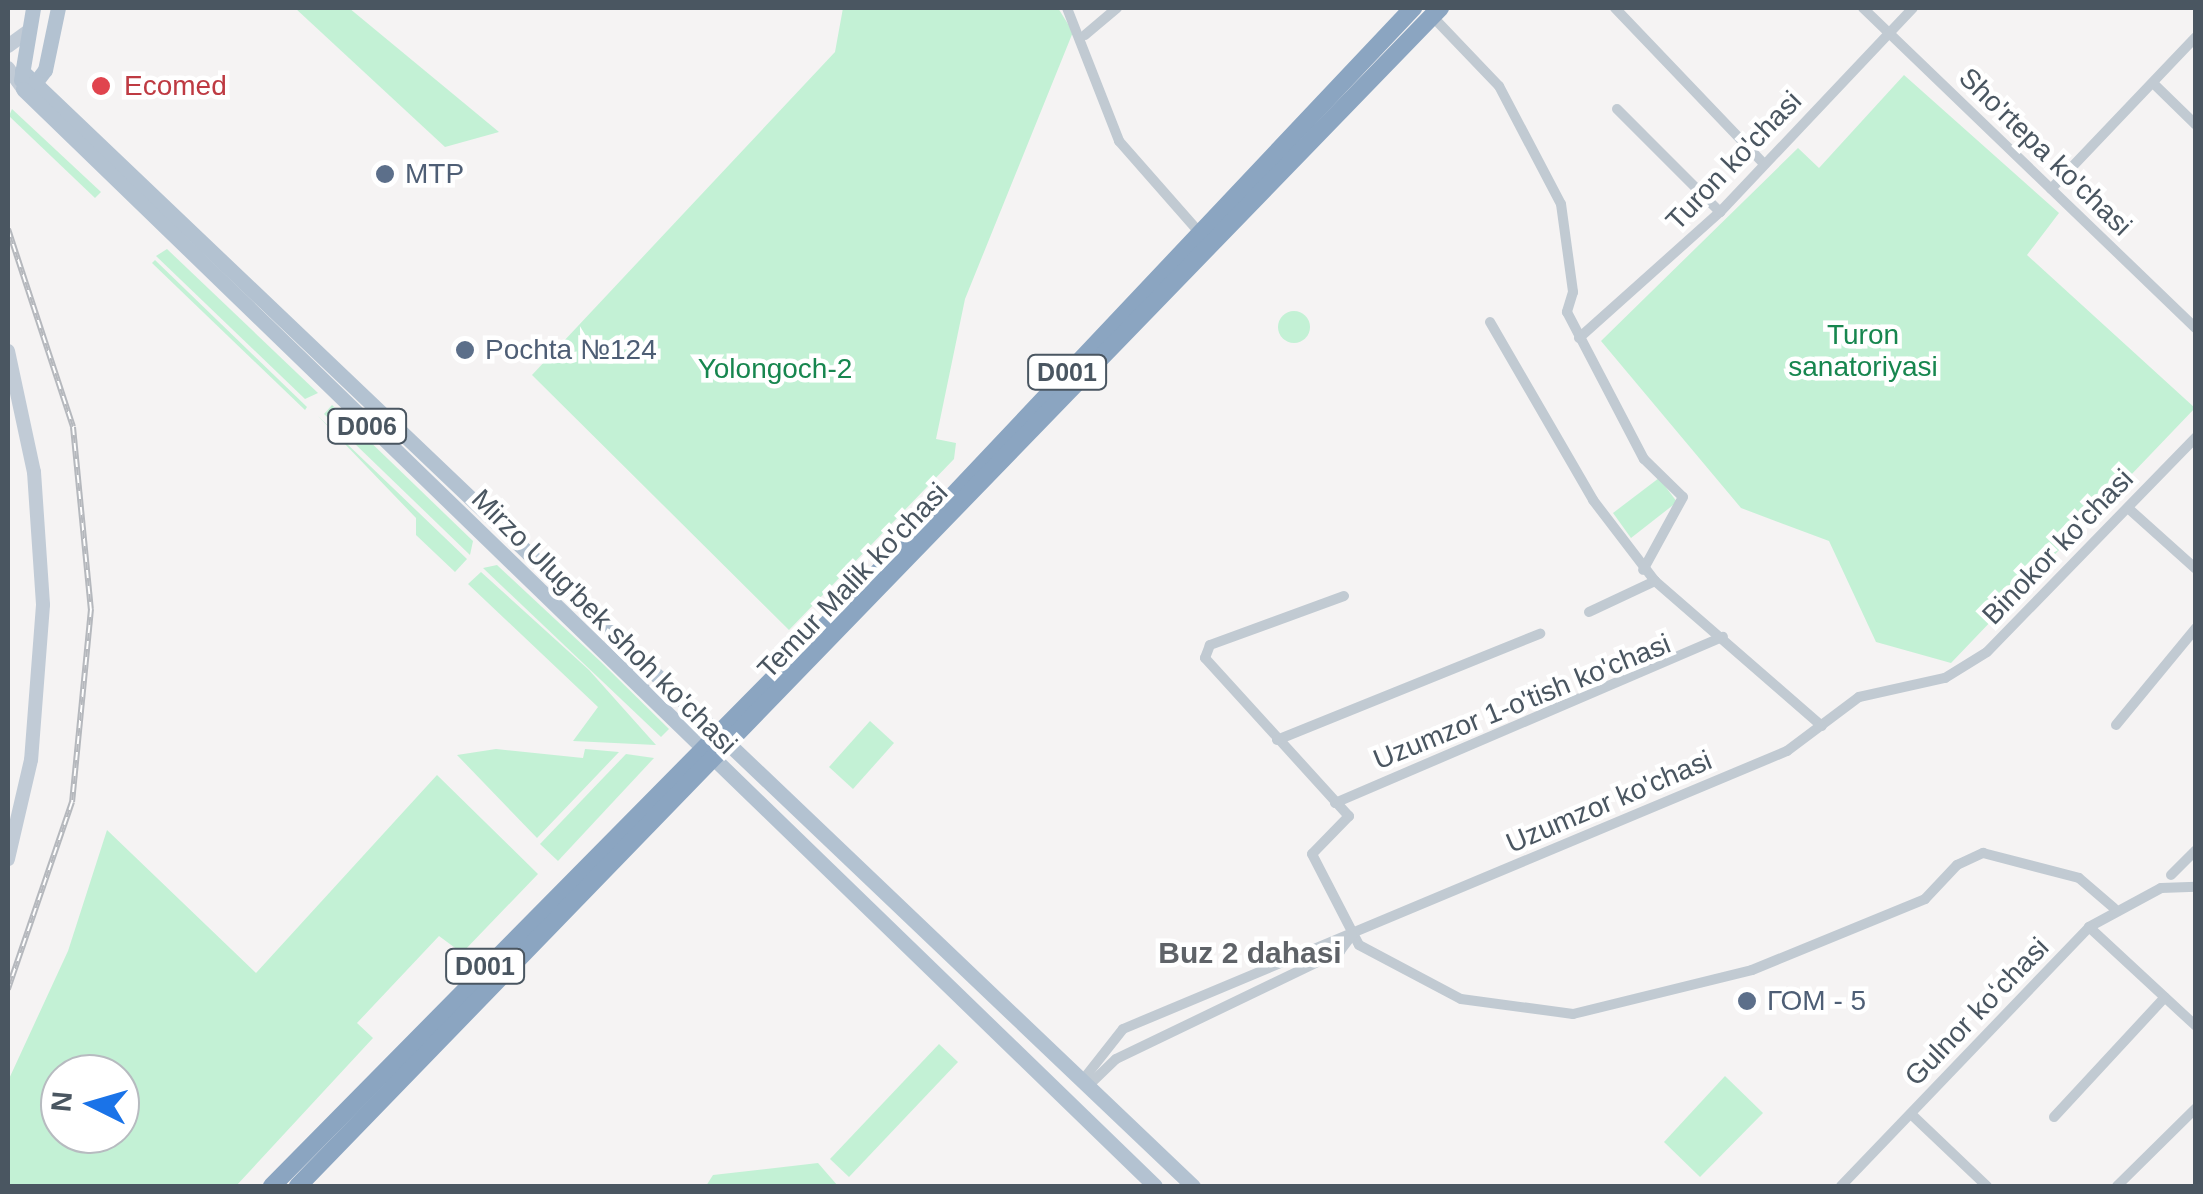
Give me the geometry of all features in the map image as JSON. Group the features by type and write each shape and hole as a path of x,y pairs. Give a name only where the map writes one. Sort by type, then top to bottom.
{"highway":[{"name":"Temur Malik ko'chasi","path":"272,1186 295,1181 712,761 721,738 1413,8"},
{"name":"Temur Malik ko'chasi","path":"295,1181 699,746 721,738 1436,12"}],"main road":[{"path":"15,70 33,8"},
{"path":"8,58 15,70 39,90 58,8"},
{"path":"8,46 29,32"},
{"name":"Mirzo Ulug'bek shoh ko'chasi","path":"39,90 68,112 1084,1084 1182,1183"},
{"name":"Mirzo Ulug'bek shoh ko'chasi","path":"39,90 712,761 1155,1186"},
{"path":"8,351 34,472 43,605 31,760 8,853"},
{"path":"8,361 30,472 39,606 27,760 8,853"},
{"path":"566,615 579,601"},
{"path":"898,942 915,923"},
{"path":"973,1014 991,995"}],"street":[{"path":"1067,8 1085,35 1119,141 1198,232"},
{"path":"1085,35 1117,8"},
{"path":"1615,8 1764,164"},
{"name":"Sho'rtepa ko'chasi","path":"1864,8 2196,328"},
{"name":"Turon ko'chasi","path":"1580,338 1720,212 1914,8"},
{"path":"1436,12 1499,86 1562,204 1573,292 1566,312 1644,460 1683,497 1643,570"},
{"path":"2051,189 2196,37"},
{"path":"2153,83 2196,125"},
{"path":"1617,109 1720,212"},
{"path":"1490,322 1643,570 1822,726"},
{"name":"Binokor ko'chasi","path":"1872,692 1945,678 1987,652 2196,437"},
{"path":"2128,508 2196,570"},
{"path":"1589,612 1655,581"},
{"path":"1344,596 1205,651 1348,822 1312,854 1353,934 1461,1000 1573,1014 1762,966 1926,899 1957,865 1984,853 2079,878 2114,908"},
{"path":"2116,725 2196,628"},
{"path":"1277,740 1540,634"},
{"name":"Uzumzor 1-o'tish ko'chasi","path":"1334,804 1723,636"},
{"name":"Uzumzor ko'chasi","path":"1084,1084 1122,1029 1788,752 1872,692"},
{"path":"2171,874 2196,850"},
{"name":"Gulnor koʻchasi","path":"1841,1186 2089,927 2114,908 2161,888 2196,887"},
{"path":"2089,927 2196,1026"},
{"name":"Uzumzor ko'chasi","path":"1084,1084 1116,1059 1340,951 1353,934"},
{"path":"2054,1116 2165,998"},
{"path":"2117,1186 2196,1108"},
{"path":"1911,1114 1983,1185"}],"green space":[{"path":"295,8 349,8 499,132 445,147"},
{"name":"Yolongoch-2","path":"843,8 1058,8 1073,32 965,299 936,439 956,443 954,459 789,630 532,375 835,52"},
{"name":"Turon sanatoriyasi","path":"1904,75 2059,213 2027,255 2195,408 1951,663 1876,642 1829,541 1741,508 1601,341 1798,148 1819,168"},
{"path":"12,109 101,192 95,198 9,116"},
{"path":"167,249 318,393 305,399 156,256"},
{"path":"155,260 307,407 305,410 152,263"},
{"path":"1294,311 1305,316 1310,327 1305,338 1294,343 1283,338 1278,327 1283,316"},
{"path":"332,405 473,541 470,555 324,414"},
{"path":"318,416 467,559 455,572 416,535 416,518"},
{"path":"1659,478 1677,502 1631,538 1613,513"},
{"path":"497,565 669,729 661,737 483,568"},
{"path":"481,572 589,670 656,745 573,741 598,707 468,584"},
{"path":"870,721 894,743 853,789 829,767"},
{"path":"496,749 583,758 585,749 619,752 537,838 457,755"},
{"path":"626,754 654,758 558,861 540,844"},
{"path":"437,775 538,874 462,953 439,936 357,1023 373,1038 236,1186 8,1186 8,1081 68,951 107,830 256,973"},
{"path":"939,1044 958,1062 849,1177 830,1159"},
{"path":"1725,1076 1763,1113 1700,1177 1664,1142"},
{"path":"818,1163 838,1186 706,1186 713,1175"}],"railway":[{"path":"8,229 73,427 91,609 72,802 8,989"}],"place":[{"name":"Ecomed","path":"101,86"},
{"name":"MTP","path":"385,174"},
{"name":"Pochta №124","path":"465,350"},
{"name":"ГОМ - 5","path":"1747,1001"}],"district":[{"name":"Buz 2 dahasi","path":"1250,953"}]}
